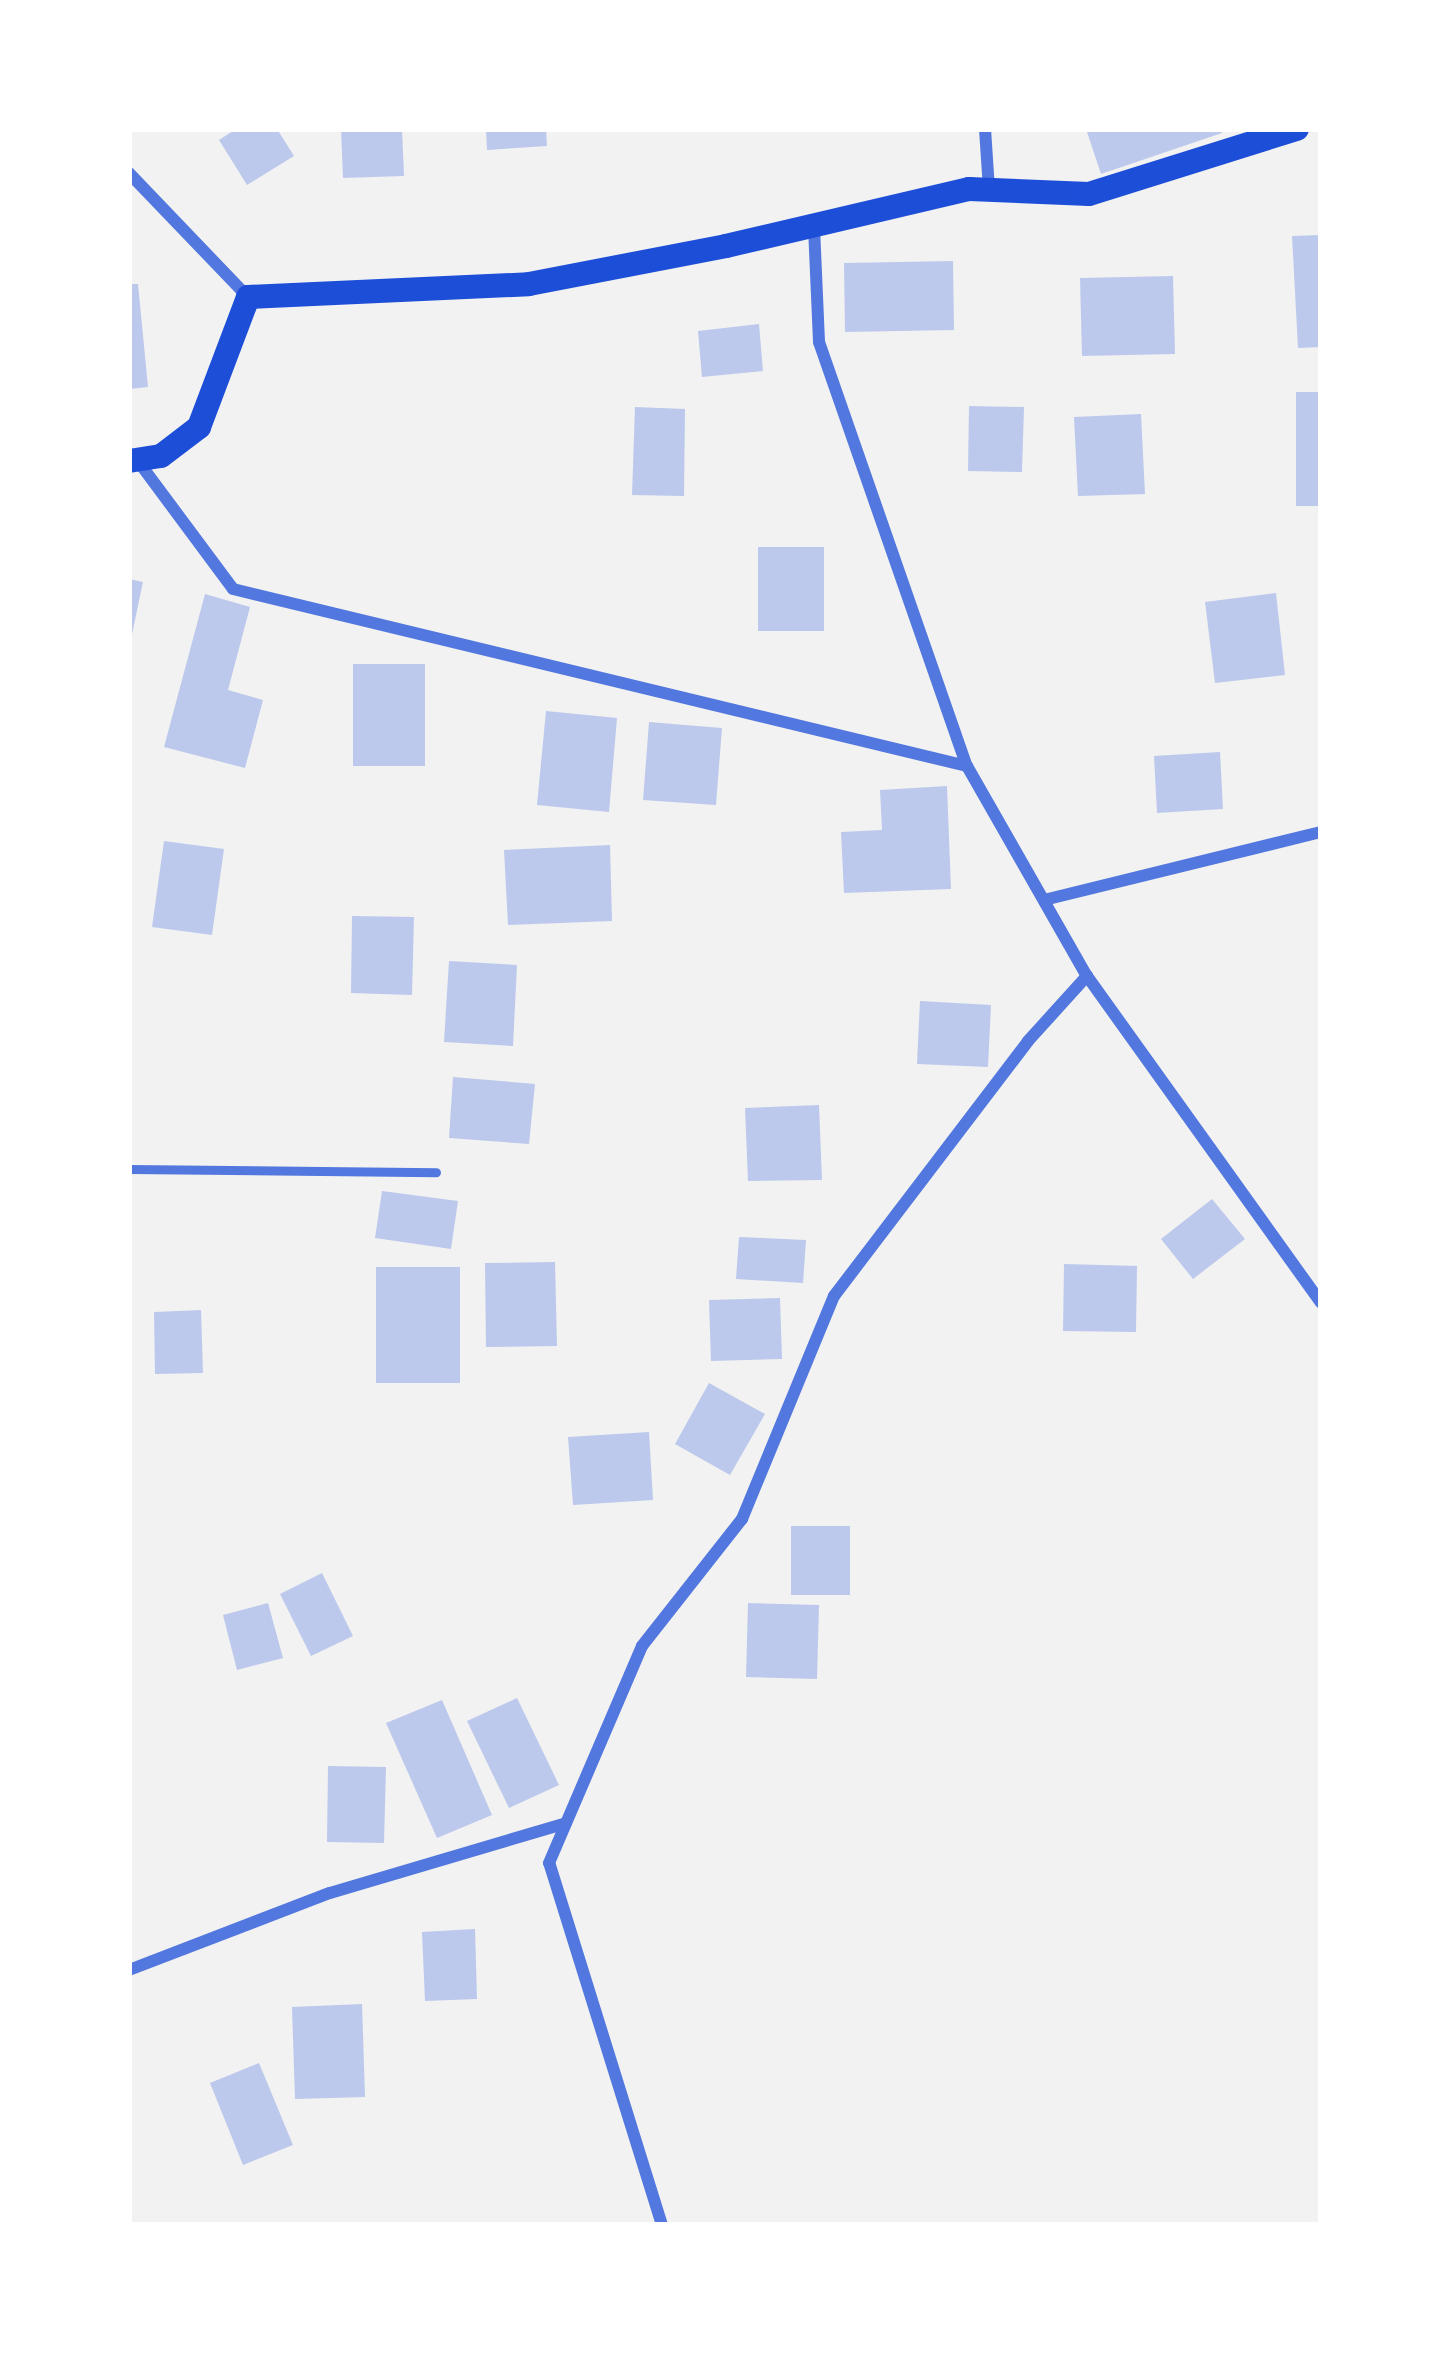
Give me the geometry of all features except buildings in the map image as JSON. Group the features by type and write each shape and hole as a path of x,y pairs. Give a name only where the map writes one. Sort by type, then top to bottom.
{"main road":[{"path":"134,461 161,456 199,427 248,297 529,284 969,189 1089,194 1298,129"}],"street":[{"path":"986,129 989,190"},
{"path":"129,173 248,297"},
{"path":"814,226 819,343 967,766 1087,976 1321,1303"},
{"path":"134,461 233,589 967,766"},
{"path":"1044,900 1321,832"},
{"path":"662,2225 549,1863 642,1646 742,1519 834,1296 1028,1041 1087,976"},
{"path":"129,1970 330,1893 566,1823"}],"lane":[{"path":"129,1169 436,1172"}]}
